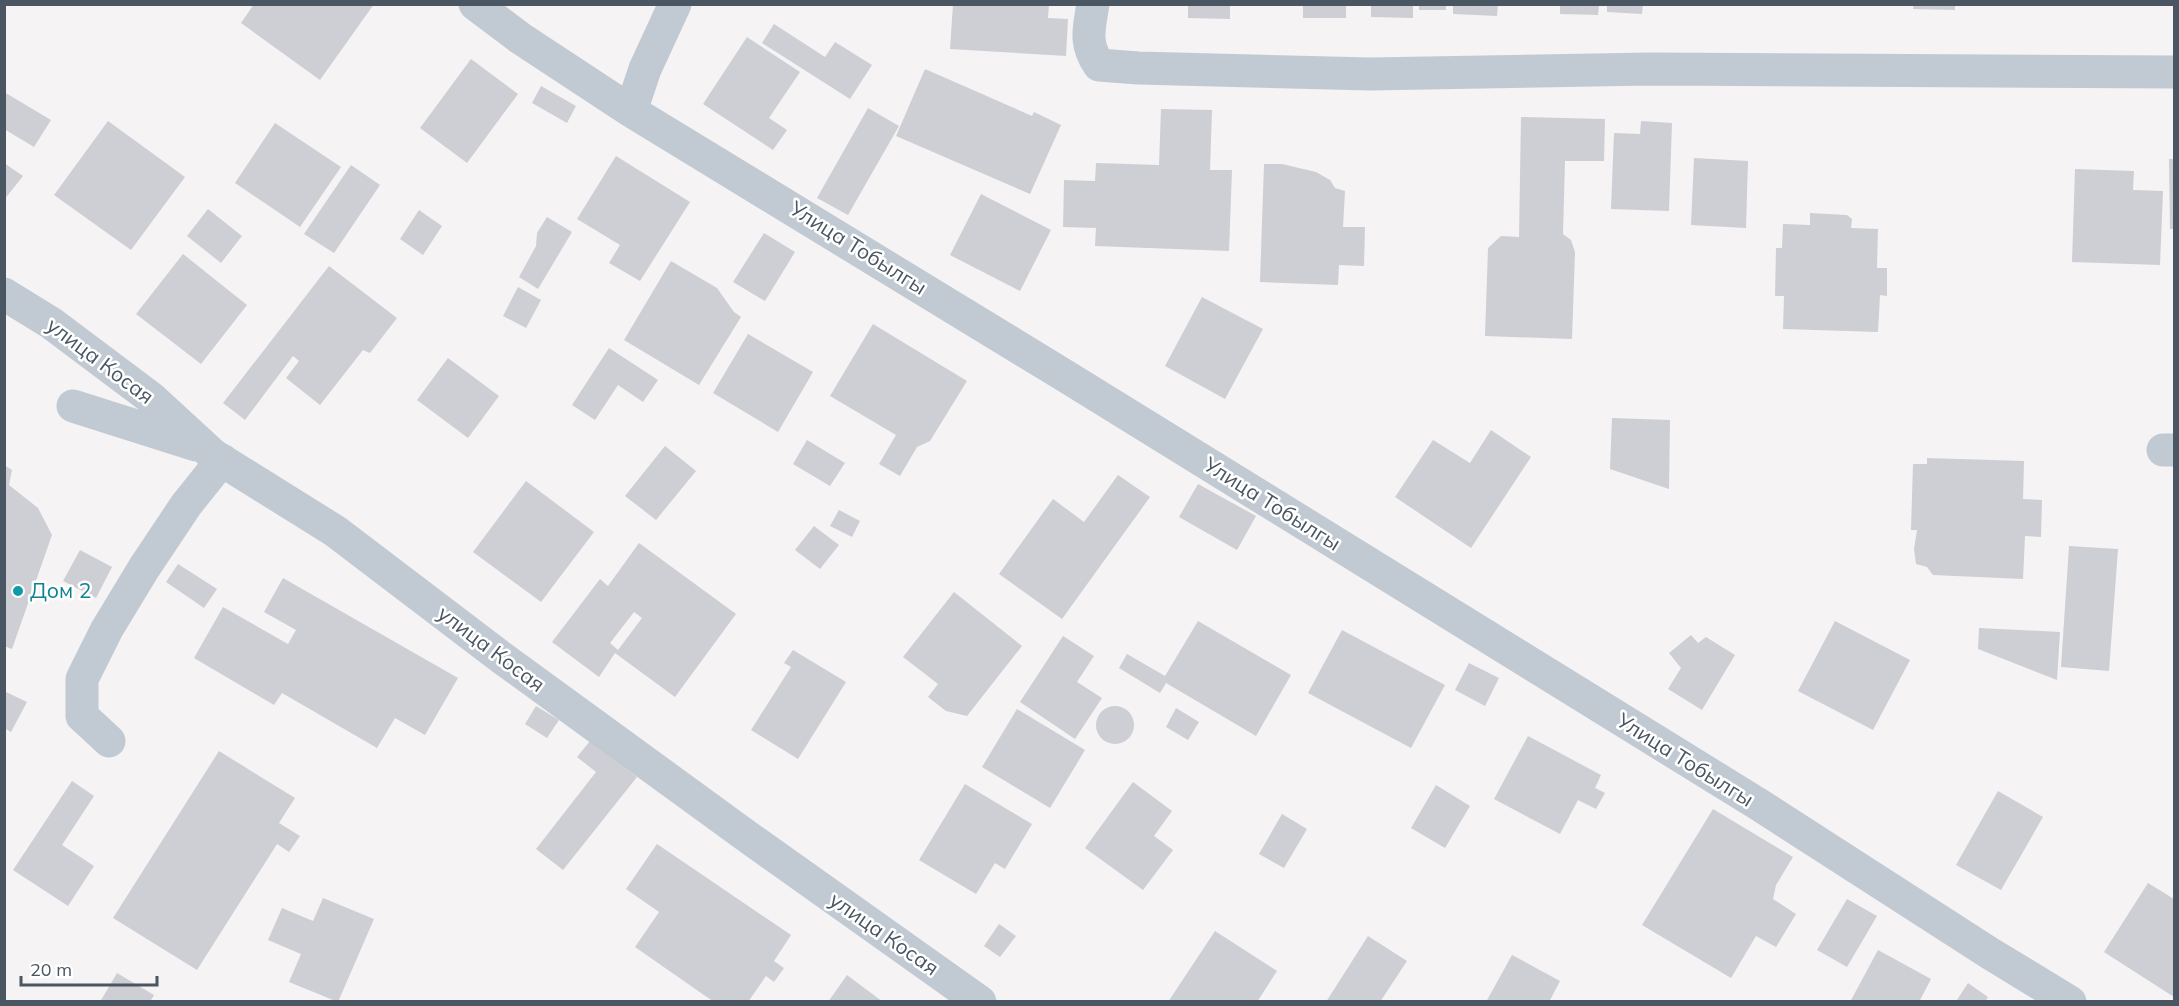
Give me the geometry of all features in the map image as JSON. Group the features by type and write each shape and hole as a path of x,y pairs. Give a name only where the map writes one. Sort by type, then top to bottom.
{"street":[{"name":"Улица Тобылгы","path":"475,4 520,38 631,111 1758,804 1991,954 2070,1002"},
{"path":"631,111 645,69 675,4"},
{"path":"1093,4 1088,34 1091,54 1099,65 1138,68 1215,72 1370,74 1650,69 2175,72"},
{"name":"улица Косая","path":"4,294 51,323 141,391 214,454 335,531 531,679 980,1002"},
{"path":"73,406 214,454 186,505 107,629 82,679 82,716 108,741"}],"building":[{"path":"254,4 374,4 320,80 241,23"},
{"path":"953,4 1049,4 1048,18 1068,19 1066,56 950,49"},
{"path":"1188,4 1230,4 1230,19 1188,18"},
{"path":"1303,4 1346,4 1346,18 1303,18"},
{"path":"1371,4 1413,4 1413,18 1371,17"},
{"path":"1419,4 1446,4 1446,10 1419,10"},
{"path":"1453,4 1498,4 1497,16 1453,14"},
{"path":"1607,4 1643,4 1642,14 1607,12"},
{"path":"1914,4 1955,4 1955,10 1913,9"},
{"path":"1560,5 1599,5 1598,15 1560,14"},
{"path":"774,24 825,57 835,42 872,65 850,99 762,43"},
{"path":"747,37 800,72 769,118 787,130 773,150 703,104"},
{"path":"471,59 518,94 467,163 420,128"},
{"path":"925,69 1032,116 1034,112 1061,125 1030,194 896,136"},
{"path":"541,86 576,106 567,123 532,103"},
{"path":"4,92 51,120 34,147 4,129"},
{"path":"868,108 899,126 848,215 817,198"},
{"path":"1161,109 1212,110 1210,170 1232,170 1229,251 1095,246 1096,228 1063,227 1064,180 1095,181 1096,163 1159,165"},
{"path":"1521,117 1605,119 1604,161 1565,161 1563,234 1571,240 1575,252 1572,339 1485,336 1488,248 1501,236 1519,237"},
{"path":"108,121 185,177 131,250 54,195"},
{"path":"1641,121 1672,123 1669,211 1611,209 1614,133 1640,134"},
{"path":"275,123 341,167 300,227 235,183"},
{"path":"616,156 690,202 640,281 609,263 620,245 577,219"},
{"path":"1694,158 1748,161 1746,228 1691,225"},
{"path":"2169,159 2174,159 2174,229 2170,229"},
{"path":"4,163 23,176 4,200"},
{"path":"1264,164 1282,164 1316,172 1330,180 1335,188 1345,191 1343,227 1365,227 1364,266 1339,265 1338,285 1260,282"},
{"path":"351,165 380,185 334,253 304,234"},
{"path":"2075,169 2134,171 2133,190 2163,191 2160,265 2072,262"},
{"path":"981,194 1051,230 1020,291 950,255"},
{"path":"208,209 242,236 221,263 187,236"},
{"path":"419,210 442,226 423,255 400,239"},
{"path":"1810,213 1847,215 1852,219 1851,228 1878,229 1877,268 1887,268 1887,296 1880,295 1878,332 1783,329 1784,296 1775,296 1776,248 1782,248 1783,224 1810,225"},
{"path":"547,217 572,232 538,289 519,277 536,246 537,233"},
{"path":"764,233 795,252 765,301 733,282"},
{"path":"183,254 247,305 201,364 136,314"},
{"path":"671,261 717,288 734,312 741,317 699,385 624,340"},
{"path":"329,266 397,318 370,353 363,350 320,405 286,378 299,361 293,356 245,420 223,403"},
{"path":"518,287 541,300 526,328 503,316"},
{"path":"1202,297 1263,329 1225,399 1165,366"},
{"path":"873,324 967,381 930,441 917,447 900,476 879,464 896,435 830,396"},
{"path":"748,334 813,372 778,432 713,393"},
{"path":"609,348 658,380 643,402 618,385 595,420 572,405"},
{"path":"448,358 499,396 468,438 417,400"},
{"path":"1612,418 1670,420 1669,489 1610,469"},
{"path":"1491,430 1531,457 1471,548 1395,497 1433,440 1470,463"},
{"path":"807,440 845,463 830,486 793,464"},
{"path":"665,446 696,471 656,520 625,496"},
{"path":"1927,458 2024,461 2023,499 2042,500 2041,537 2025,536 2023,579 1933,575 1927,567 1916,564 1914,549 1917,530 1911,530 1913,464 1927,464"},
{"name":"Дом 2","path":"4,465 12,470 9,485 38,508 52,535 12,649 4,646"},
{"path":"1118,475 1150,497 1062,619 999,574 1053,499 1084,522"},
{"path":"526,481 594,532 541,602 473,552"},
{"path":"1198,484 1256,516 1237,550 1179,517"},
{"path":"839,510 860,521 852,537 830,526"},
{"path":"814,526 839,545 820,569 795,550"},
{"path":"639,543 736,614 675,697 615,653 599,677 552,642 600,579 608,586","holes":["634,612 642,618 618,650 610,643"]},
{"path":"2069,546 2118,549 2109,671 2061,667"},
{"path":"80,550 112,567 96,598 63,581"},
{"path":"178,564 217,589 204,608 166,582"},
{"path":"283,578 458,678 425,735 395,718 377,748 282,693 274,705 194,658 223,607 288,644 296,630 264,612"},
{"path":"954,592 1022,646 967,716 946,711 928,697 938,684 903,657"},
{"path":"1198,621 1291,675 1256,736 1166,683 1160,693 1119,668 1127,654 1165,676"},
{"path":"1835,621 1910,660 1873,730 1798,691"},
{"path":"1979,628 2060,632 2057,680 1978,649"},
{"path":"1342,630 1445,685 1411,748 1308,693"},
{"path":"1691,635 1698,643 1706,637 1735,655 1702,710 1668,689 1681,668 1669,653"},
{"path":"1063,636 1094,656 1077,682 1102,698 1075,739 1020,702"},
{"path":"793,650 846,682 798,759 751,730 791,667 784,663"},
{"path":"1469,663 1499,678 1485,706 1455,690"},
{"path":"4,691 27,702 11,732 4,728"},
{"path":"536,706 559,720 547,738 525,724"},
{"path":"1115,706 1122,707 1128,712 1133,718 1133,732 1128,738 1122,743 1115,744 1108,743 1102,738 1097,732 1096,725 1097,718 1102,712 1108,707"},
{"path":"1176,708 1199,722 1188,740 1166,727"},
{"path":"1017,709 1085,750 1050,808 982,767"},
{"path":"1528,736 1601,775 1595,788 1605,793 1596,809 1578,800 1560,834 1494,799"},
{"path":"590,741 637,777 563,870 536,849 596,772 577,757"},
{"path":"219,751 295,798 279,823 300,836 289,852 277,844 197,970 113,918"},
{"path":"72,781 94,796 62,845 94,866 68,906 13,870"},
{"path":"1133,782 1172,811 1154,836 1173,850 1143,890 1085,848"},
{"path":"965,784 1032,824 1005,869 995,863 976,894 919,860"},
{"path":"1436,785 1470,806 1445,848 1411,828"},
{"path":"1998,791 2043,817 2001,890 1956,865"},
{"path":"1713,809 1793,857 1776,885 1773,899 1796,914 1776,947 1756,936 1731,978 1642,925"},
{"path":"1282,814 1307,829 1284,868 1259,854"},
{"path":"657,844 791,935 774,961 784,968 774,982 766,976 748,1002 714,1002 635,947 659,912 626,889"},
{"path":"2148,883 2174,899 2174,997 2104,952"},
{"path":"323,898 374,919 338,1002 289,982 301,954 268,940 282,908 313,921"},
{"path":"1847,899 1877,916 1847,967 1817,950"},
{"path":"999,924 1016,936 1000,957 984,946"},
{"path":"1215,931 1277,971 1257,1002 1168,1002"},
{"path":"1368,936 1407,961 1380,1002 1326,1002"},
{"path":"1878,950 1931,979 1919,1002 1850,1002"},
{"path":"1512,955 1560,981 1549,1002 1486,1002"},
{"path":"117,973 154,995 150,1002 100,1002"},
{"path":"847,975 883,1002 828,1002"},
{"path":"1968,983 1988,997 1985,1002 1957,1000"}],"place":[{"name":"Дом 2","path":"18,591"}]}
